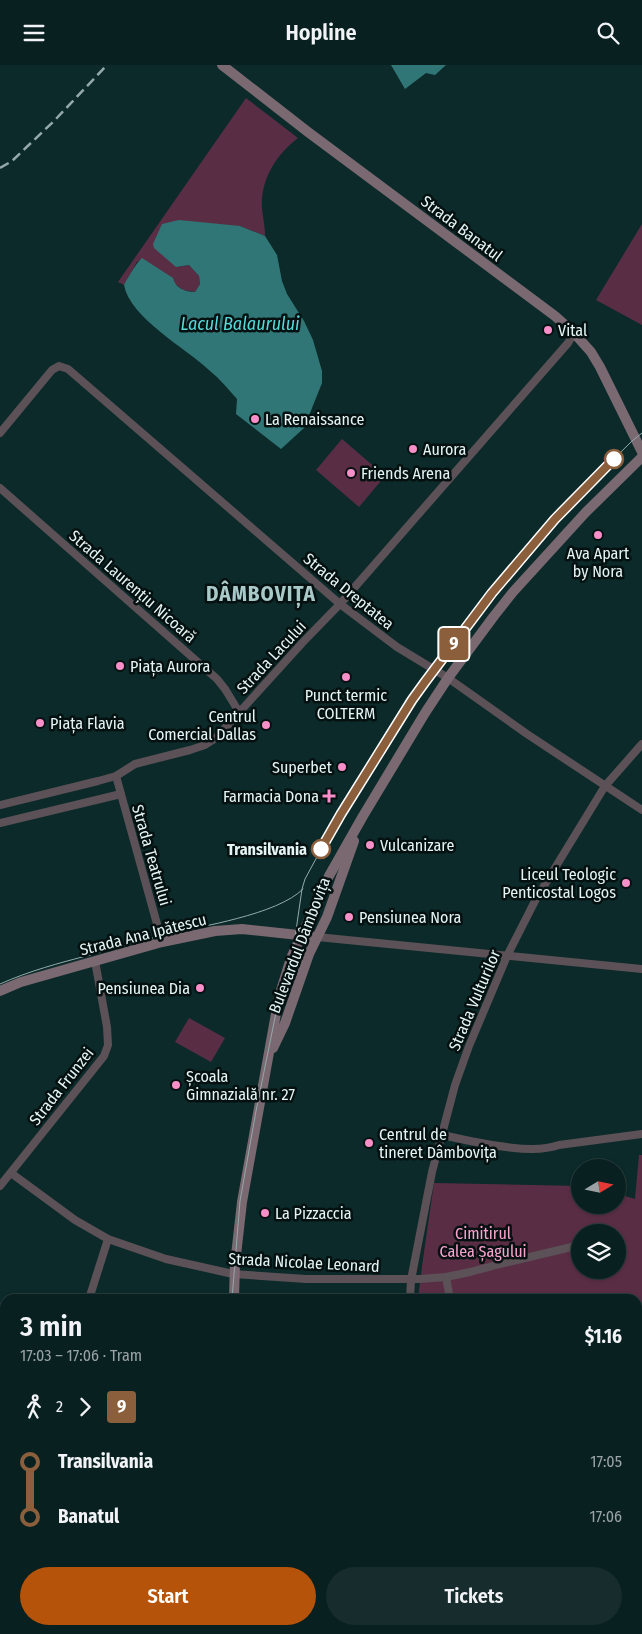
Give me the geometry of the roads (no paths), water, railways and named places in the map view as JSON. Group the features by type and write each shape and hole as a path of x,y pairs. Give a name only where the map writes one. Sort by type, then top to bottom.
{"main road":[{"name":"Strada Banatul","path":"222,65 574,333 591,352 600,367 642,452"},
{"name":"Bulevardul Dâmbovița","path":"234,1294 242,1201 279,997 291,958 329,875 448,678 513,592 586,512 642,457"},
{"name":"Bulevardul Dâmbovița","path":"269,1055 285,1023 309,954 327,917 363,816"},
{"name":"Strada Ana Ipătescu","path":"0,991 21,982 162,942 215,931 229,929 317,937"}],"street":[{"name":"Strada Lacului","path":"2,805 116,776 135,764 205,745 220,733 340,604 518,401 568,343 574,333"},
{"name":"Strada Dreptatea","path":"0,433 52,370 60,366 68,369 340,604 397,647 448,678 527,734 642,810"},
{"name":"Strada Laurențiu Nicoară","path":"0,489 217,679 239,712"},
{"name":"Strada Vulturilor","path":"410,1294 411,1280 432,1172 455,1085 469,1046 507,956 536,899 605,786 642,744"},
{"name":"Strada Teatrului","path":"116,776 162,942"},
{"path":"0,823 121,794"},
{"path":"0,796 2,805"},
{"name":"Strada Ana Ipătescu","path":"317,937 642,969"},
{"name":"Strada Frunzei","path":"0,1186 104,1055 108,1045 107,1027 94,961"},
{"path":"441,1135 530,1150 550,1149 559,1145 642,1133"},
{"name":"Strada Nicolae Leonard","path":"11,1173 75,1220 108,1239 166,1259 235,1274 306,1279 411,1280 470,1273 571,1247"},
{"path":"91,1294 108,1239"},
{"path":"446,1277 449,1294"}],"water":[{"path":"391,65 446,65 435,75 426,73 405,89"},
{"name":"Lacul Balaurului","path":"179,220 240,226 265,236 277,255 282,281 287,294 304,321 313,340 322,371 322,383 304,428 281,449 236,414 237,399 224,384 200,362 160,332 128,297 124,285 142,258 173,278 181,289 195,292 200,284 199,276 189,265 176,267 154,248 153,244 162,224"}],"tram line":[{"path":"232,1294 240,1201 279,998 292,958 305,879 331,831 388,737 451,646 519,560 555,519 642,433"},
{"name":"9","path":"321,849 341,814 425,682 492,593 555,519 614,459"},
{"path":"0,984 33,971 67,961 155,937 257,913 276,906 303,889"}],"railway":[{"path":"0,168 12,161 54,121 107,65"}],"place":[{"name":"Vital","path":"548,330"},
{"name":"La Renaissance","path":"255,419"},
{"name":"Aurora","path":"413,449"},
{"name":"Friends Arena","path":"351,473"},
{"name":"Ava Apart by Nora","path":"598,535"},
{"name":"Piața Aurora","path":"120,666"},
{"name":"Punct termic COLTERM","path":"346,677"},
{"name":"Piața Flavia","path":"40,723"},
{"name":"Centrul Comercial Dallas","path":"266,725"},
{"name":"Superbet","path":"342,767"},
{"name":"Farmacia Dona","path":"329,796"},
{"name":"Vulcanizare","path":"370,845"},
{"name":"Transilvania","path":"321,849"},
{"name":"Liceul Teologic Penticostal Logos","path":"626,883"},
{"name":"Pensiunea Nora","path":"349,917"},
{"name":"Pensiunea Dia","path":"200,988"},
{"name":"Școala Gimnazială nr. 27","path":"176,1085"},
{"name":"Centrul de tineret Dâmbovița","path":"369,1143"},
{"name":"La Pizzaccia","path":"265,1213"}],"district":[{"name":"DÂMBOVIȚA","path":"261,594"}],"park label":[{"name":"Cimitirul Calea Șagului","path":"483,1242"}]}
